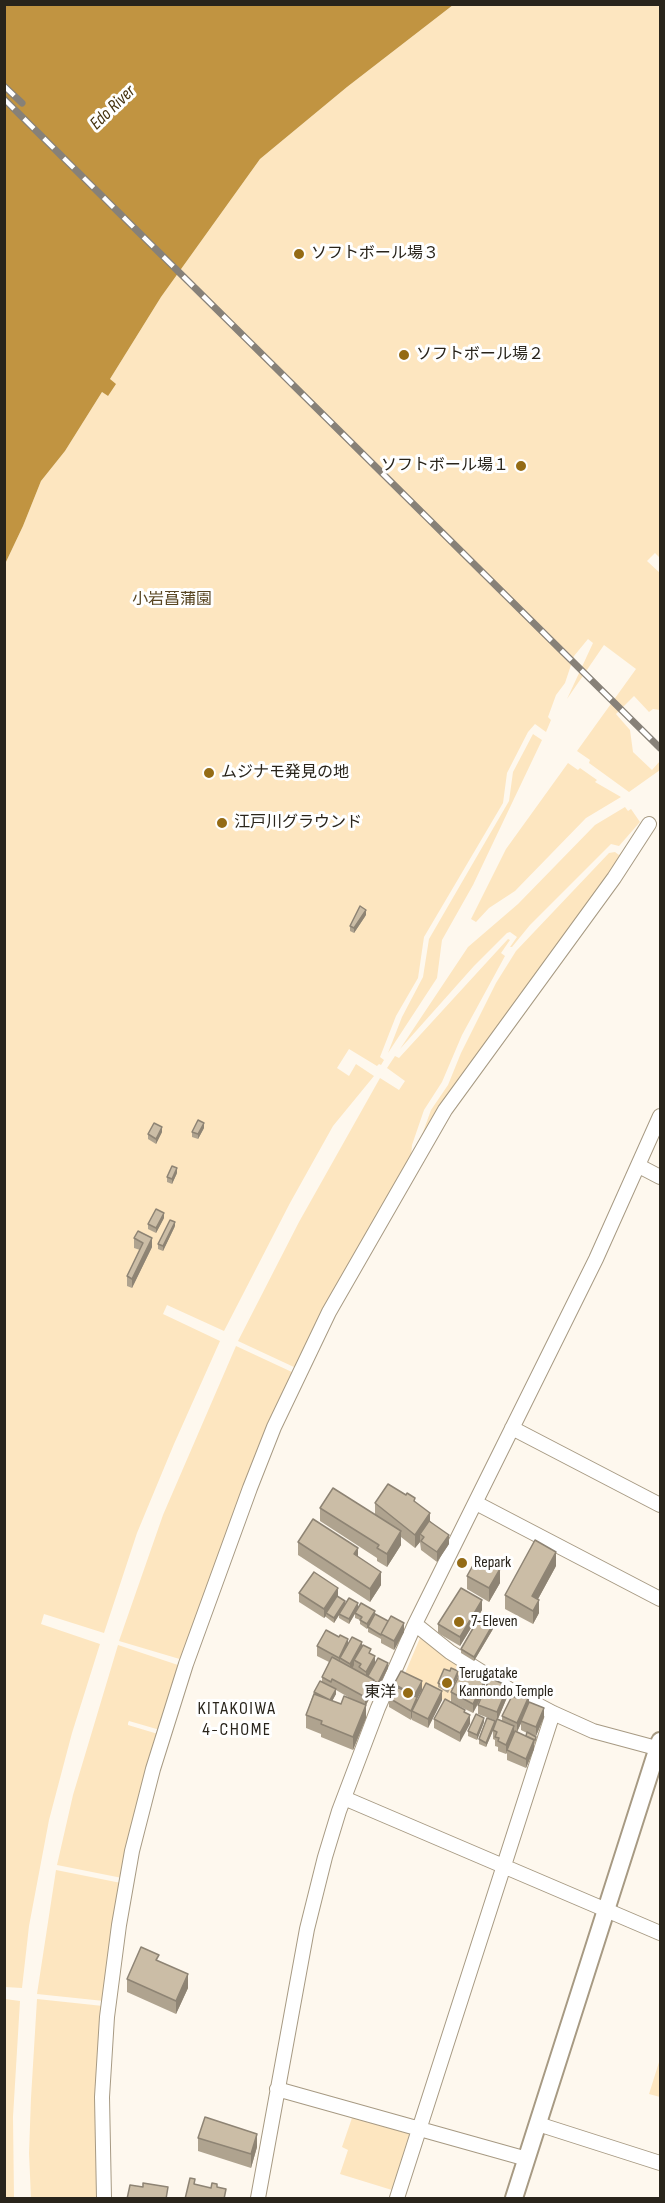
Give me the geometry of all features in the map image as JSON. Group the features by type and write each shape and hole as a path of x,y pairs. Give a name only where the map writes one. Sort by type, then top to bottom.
{"street":[{"path":"104,2199 102,2097 107,2017 119,1925 132,1851 153,1769 186,1664 274,1427 329,1312 445,1110 614,878 649,824"},
{"path":"258,2199 307,1929 325,1857 344,1798 378,1708 415,1624 596,1259 660,1116"},
{"path":"639,1166 660,1177"},
{"path":"512,1428 660,1505"},
{"path":"476,1503 660,1599"},
{"path":"415,1624 450,1652 553,1713 593,1731 659,1746 514,2199"},
{"path":"397,2199 553,1713"},
{"path":"344,1798 660,1933"},
{"path":"277,2089 527,2158"},
{"path":"538,2124 660,2163"}],"green space":[{"name":"江戸川グラウンド","path":"453,5 660,5 660,558 655,553 647,561 660,573 660,710 653,709 649,712 634,696 616,714 630,730 633,752 652,770 660,761 660,770 629,792 589,763 590,760 577,751 636,669 604,645 567,699 593,643 588,639 574,656 565,683 556,695 548,717 551,720 546,732 535,724 528,732 507,773 503,803 424,937 418,978 396,1016 380,1057 384,1060 381,1065 377,1066 349,1049 337,1068 349,1076 356,1064 374,1076 333,1126 290,1203 224,1331 167,1305 163,1314 220,1341 137,1533 104,1633 44,1614 41,1624 100,1644 72,1733 49,1820 29,1926 22,1988 5,1987 5,564 41,481 65,451 102,392 108,396 110,379 161,297 260,159 347,87"},
{"path":"533,734 542,740 473,885 442,940 437,978 388,1053 402,1017 423,977 429,939 509,801 513,772"},
{"path":"568,763 578,770 580,768 597,780 595,782 621,797 586,818 515,891 489,908 476,922 471,919 506,849"},
{"path":"625,807 628,811 631,809 640,822 619,846 611,844 530,925 512,947 510,947 517,937 510,932 507,933 474,966 400,1049 468,947 518,904 595,825"},
{"path":"638,832 418,1146 431,1110 448,1085 461,1053 496,983 516,951 609,853 615,852 619,855"},
{"path":"508,939 510,940 501,953 505,956 462,1035 442,1082 424,1110 412,1145 411,1158 296,1368 238,1341 299,1222 380,1078 399,1090 405,1081 387,1068 395,1056 399,1058"},
{"path":"236,1346 294,1373 183,1660 119,1641 163,1515"},
{"path":"420,1638 466,1668 449,1703 403,1678"},
{"path":"118,1645 181,1666 160,1730 129,1721 128,1723 128,1725 158,1734 122,1878 57,1865 73,1795"},
{"path":"56,1870 121,1883 104,2001 37,1994"},
{"path":"5,1999 20,2001 13,2117 14,2198 4,2198"},
{"path":"37,1999 103,2006 99,2198 31,2198 29,2153"},
{"path":"660,2059 660,2097 649,2094"},
{"path":"353,2115 410,2132 392,2190 340,2174 348,2150 342,2147"}],"water":[{"name":"Edo River","path":"5,4 453,5 347,87 260,159 161,297 110,379 116,384 108,396 102,392 65,451 41,481 5,564"}],"building":[{"path":"360,906 366,910 354,928 350,926"},
{"path":"198,1120 204,1123 198,1134 192,1132"},
{"path":"154,1123 162,1127 156,1139 148,1134"},
{"path":"172,1166 177,1168 172,1179 167,1177"},
{"path":"156,1209 164,1213 156,1228 148,1224"},
{"path":"170,1220 175,1222 163,1246 158,1244"},
{"path":"138,1231 152,1238 132,1279 127,1276 143,1243 134,1238"},
{"path":"388,1484 415,1498 414,1501 430,1513 415,1535 375,1503"},
{"path":"333,1488 401,1531 387,1554 377,1548 379,1545 320,1508"},
{"path":"313,1519 358,1548 354,1554 381,1572 370,1589 298,1542"},
{"path":"429,1521 449,1535 437,1552 421,1541 424,1537 420,1534"},
{"path":"535,1540 556,1552 532,1596 539,1600 533,1611 505,1595"},
{"path":"477,1558 500,1569 489,1588 467,1576"},
{"path":"314,1572 338,1588 324,1609 299,1593"},
{"path":"461,1588 482,1600 460,1637 438,1624"},
{"path":"337,1596 345,1601 334,1618 326,1613"},
{"path":"349,1598 358,1603 349,1619 339,1614"},
{"path":"361,1603 375,1611 367,1624 355,1613"},
{"path":"375,1614 388,1621 381,1635 368,1627"},
{"path":"391,1616 404,1623 394,1641 381,1634"},
{"path":"479,1618 493,1624 474,1657 461,1649"},
{"path":"326,1630 348,1639 339,1658 317,1646"},
{"path":"352,1637 362,1642 350,1664 340,1658"},
{"path":"363,1645 371,1649 369,1653 375,1656 366,1672 359,1667 361,1664 354,1660"},
{"path":"332,1657 374,1680 365,1697 332,1679 331,1682 322,1677"},
{"path":"378,1658 388,1663 378,1683 368,1676"},
{"path":"451,1668 458,1671 452,1685 450,1684 448,1688 438,1683 444,1669 450,1671"},
{"path":"463,1668 485,1680 473,1704 451,1692"},
{"path":"401,1671 422,1681 414,1696 417,1697 411,1711 389,1698 394,1686 410,1693 394,1684"},
{"path":"490,1678 508,1686 497,1712 478,1705"},
{"path":"320,1681 336,1689 330,1700 314,1692"},
{"path":"426,1683 442,1691 428,1719 412,1711"},
{"path":"520,1692 529,1696 517,1723 502,1716 512,1696 517,1698"},
{"path":"314,1694 341,1704 344,1696 366,1705 353,1737 306,1715"},
{"path":"445,1699 470,1715 460,1733 434,1719"},
{"path":"529,1702 544,1708 536,1727 521,1721"},
{"path":"476,1714 484,1718 477,1735 468,1731"},
{"path":"487,1718 495,1721 486,1743 479,1739"},
{"path":"497,1719 514,1726 506,1745 495,1737 497,1732 493,1730"},
{"path":"515,1731 534,1740 526,1759 507,1750"},
{"path":"527,1732 536,1737 535,1740 526,1736"},
{"path":"141,1947 159,1955 156,1960 188,1974 176,2001 127,1979"},
{"path":"205,2117 257,2134 251,2154 198,2138"},
{"path":"190,2178 195,2179 194,2184 211,2188 212,2183 226,2189 224,2199 185,2199"},
{"path":"143,2183 168,2187 166,2199 127,2199 130,2185 143,2187"}],"railway":[{"path":"4,86 22,103"},
{"path":"4,99 660,748"}],"place":[{"name":"ソフトボール場３","path":"299,254"},
{"name":"ソフトボール場２","path":"404,355"},
{"name":"ソフトボール場１","path":"521,466"},
{"name":"ムジナモ発見の地","path":"209,773"},
{"name":"江戸川グラウンド","path":"222,823"},
{"name":"Repark","path":"462,1563"},
{"name":"7-Eleven","path":"459,1622"},
{"name":"Terugatake Kannondo Temple","path":"447,1683"},
{"name":"東洋","path":"408,1693"}],"district":[{"name":"KITAKOIWA 4-CHOME","path":"237,1719"}],"park label":[{"name":"小岩菖蒲園","path":"172,600"}]}
